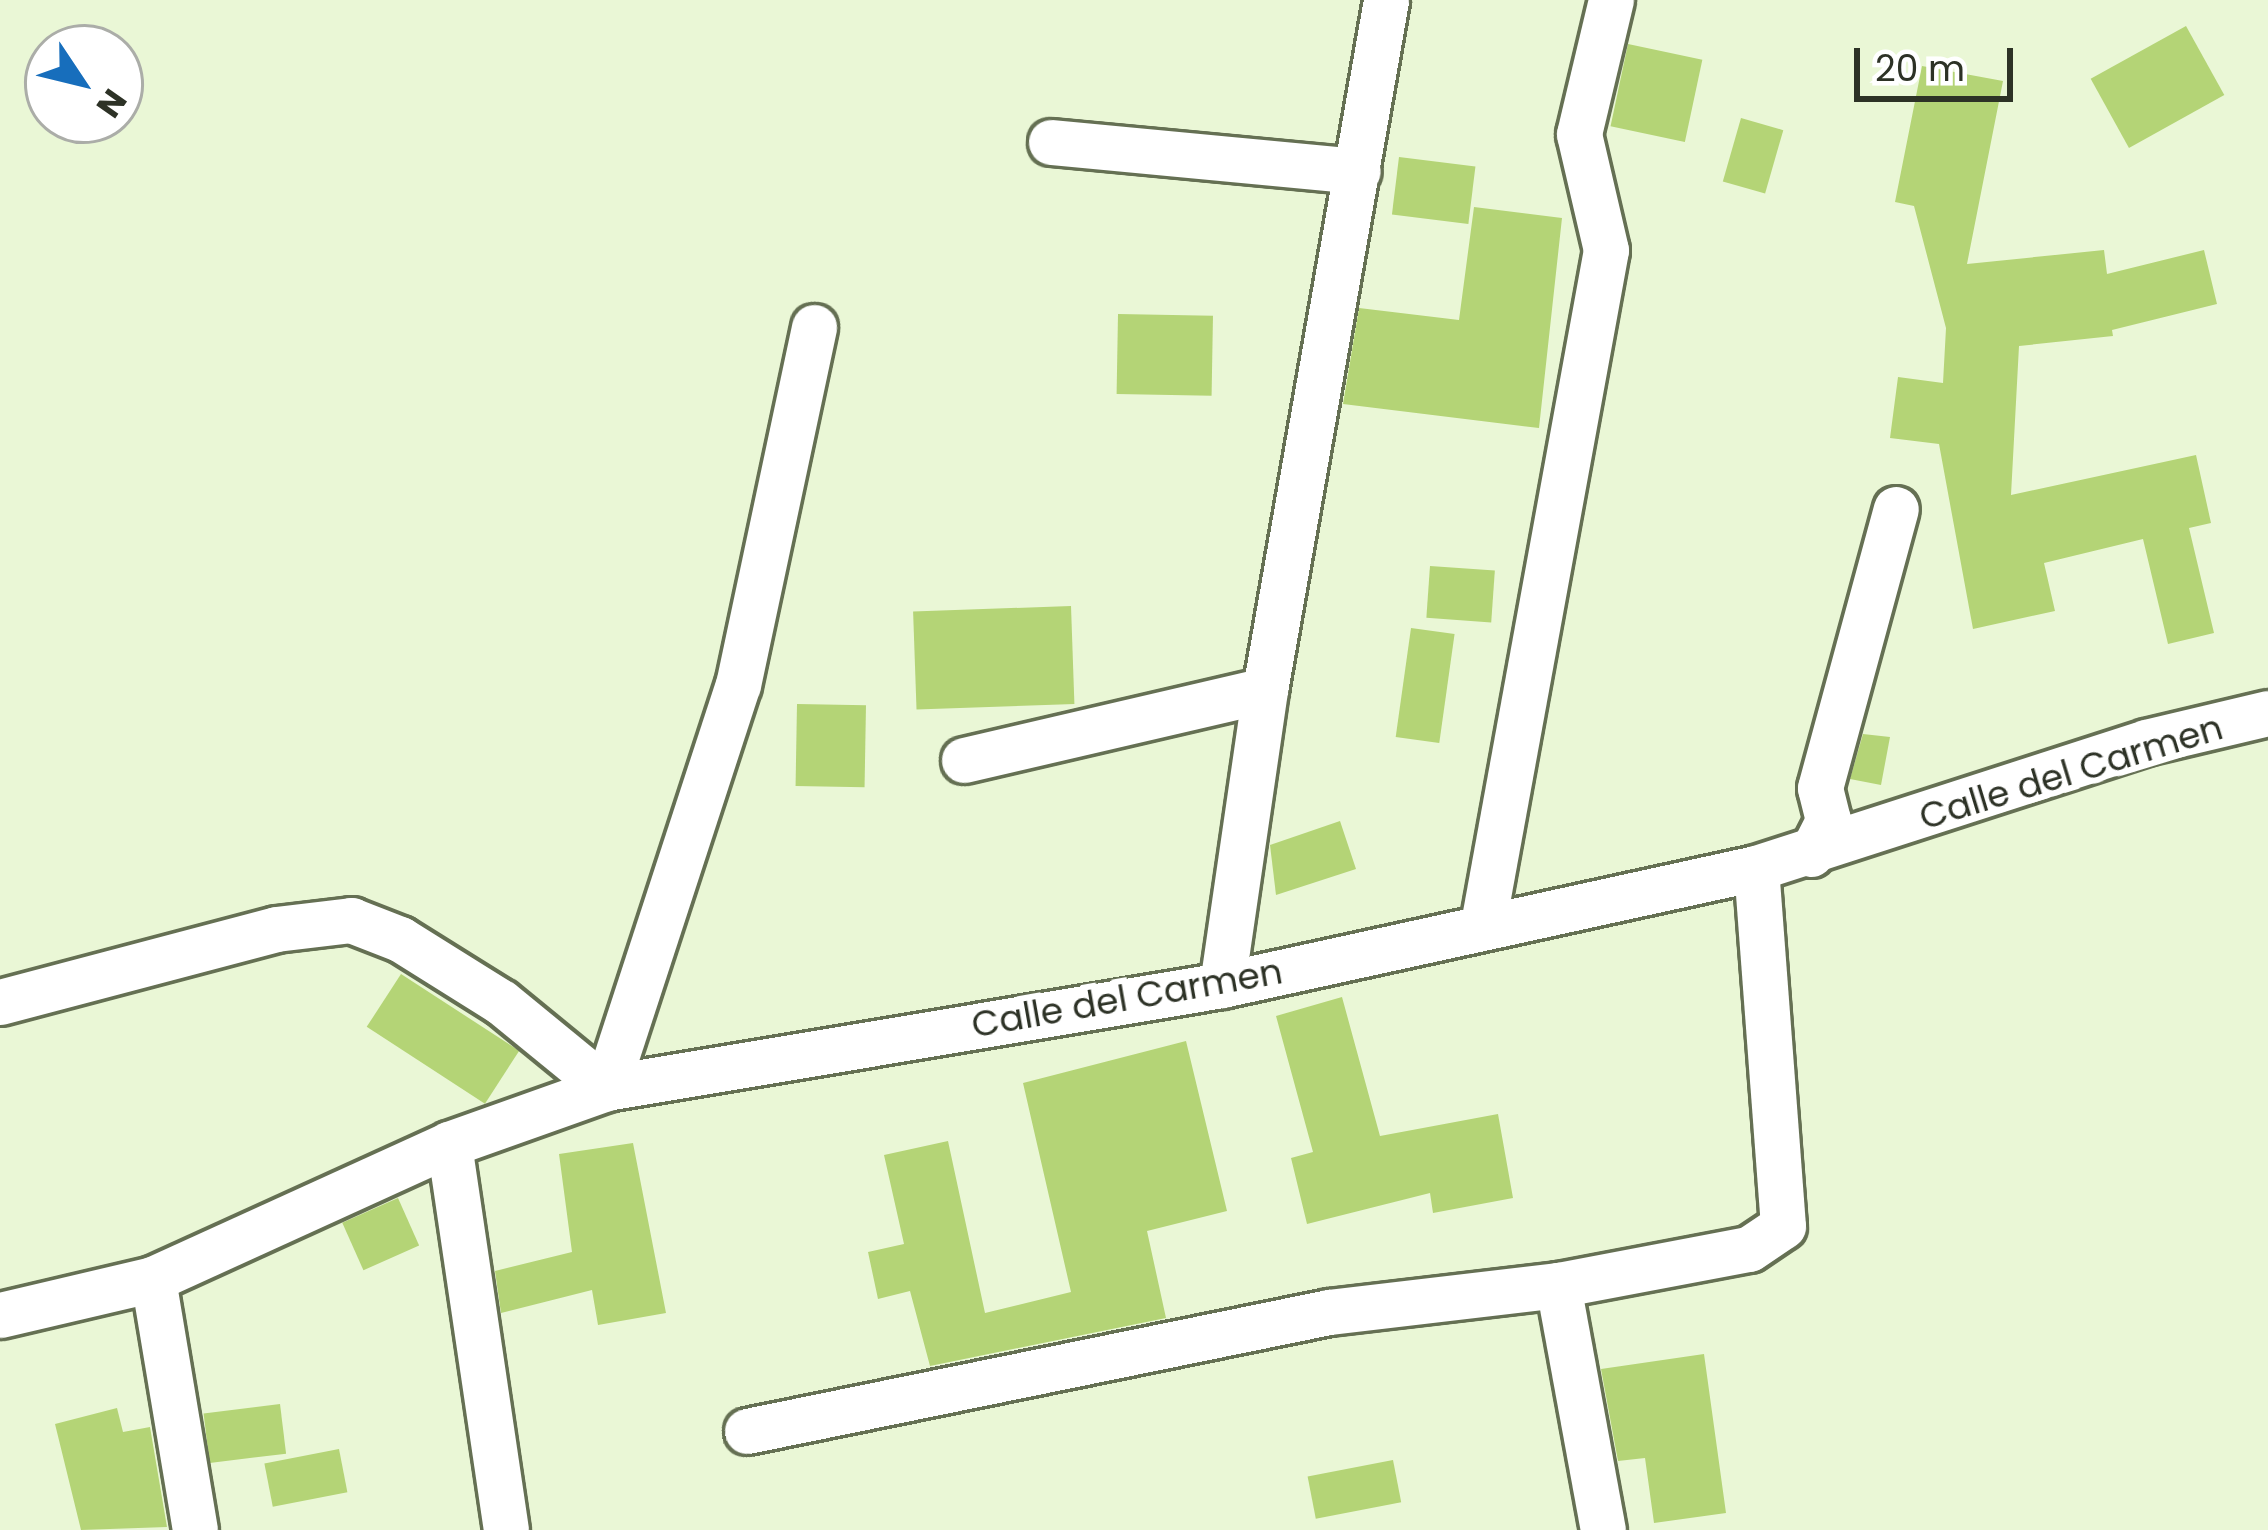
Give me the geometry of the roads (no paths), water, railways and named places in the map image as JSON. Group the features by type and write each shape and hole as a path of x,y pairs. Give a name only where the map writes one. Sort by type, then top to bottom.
{"street":[{"path":"1222,985 1265,690 1386,0"},
{"path":"1483,924 1606,250 1579,134 1611,0"},
{"path":"1051,142 1358,171"},
{"path":"0,1002 276,929 351,920 400,939 501,1002 607,1088 737,685 814,327"},
{"path":"1811,854 1828,820 1820,788 1896,508"},
{"path":"964,760 1265,690"},
{"name":"Calle del Carmen","path":"0,1315 153,1279 449,1144 607,1088 1222,985 1483,924 1756,868 2146,742 2268,713"},
{"path":"747,1431 1329,1312 1558,1285 1749,1249 1784,1226 1756,868"},
{"path":"449,1144 506,1530"},
{"path":"153,1279 195,1530"},
{"path":"1558,1285 1603,1530"}]}
